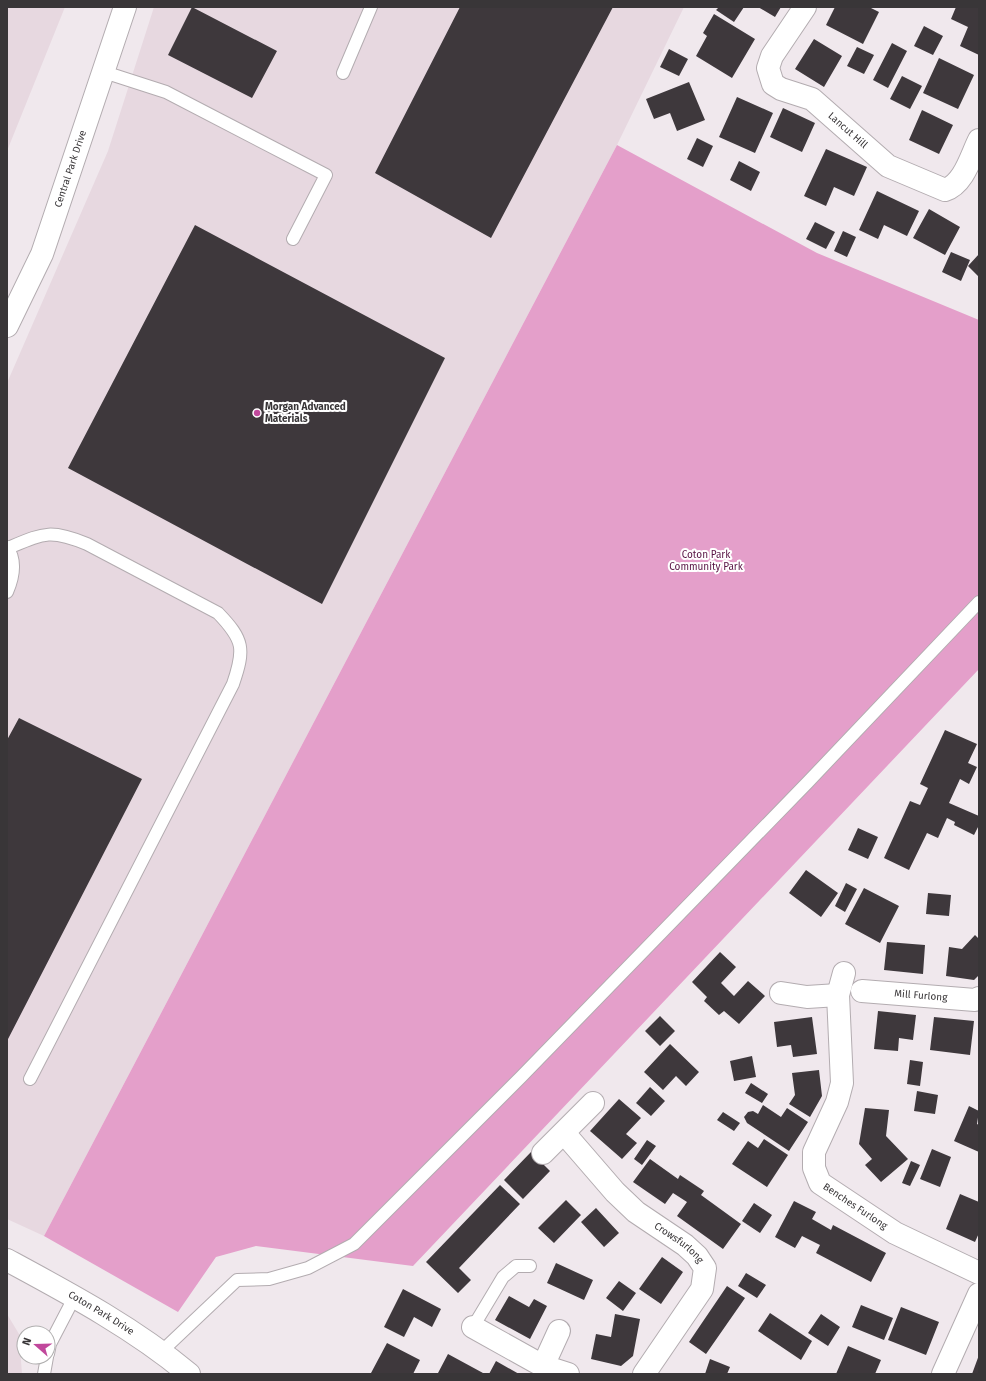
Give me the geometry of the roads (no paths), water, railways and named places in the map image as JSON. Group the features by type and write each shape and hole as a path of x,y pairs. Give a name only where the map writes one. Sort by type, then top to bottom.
{"street":[{"name":"Central Park Drive","path":"7,326 42,254 125,7"},
{"name":"Lancut Hill","path":"805,7 772,56 768,68 773,84 781,89 812,99 888,166 945,190 953,188 959,181 979,140"},
{"name":"Benches Furlong","path":"844,973 838,995 842,1083 837,1102 814,1152 814,1168 820,1183 895,1233 979,1273"},
{"name":"Mill Furlong","path":"862,991 975,1000 979,998"},
{"path":"781,993 806,997 838,995"},
{"path":"543,1153 593,1103"},
{"name":"Crowsfurlong","path":"564,1133 625,1202 636,1212 685,1245 697,1256 705,1268 702,1289 644,1374"},
{"name":"Coton Park Drive","path":"7,1260 75,1296 162,1351 189,1374"},
{"path":"943,1374 979,1294"},
{"path":"473,1327 543,1366 568,1374"},
{"path":"543,1366 559,1331"}],"lane":[{"path":"343,73 371,7"},
{"path":"104,72 166,92 326,175 293,239"},
{"path":"7,592 12,580 13,561 8,548 33,537 54,533 80,541 201,602 218,612 234,629 240,642 240,664 233,684 30,1079"},
{"path":"162,1351 237,1280 269,1279 308,1268 354,1244 526,1072 808,782 979,602"},
{"path":"473,1327 503,1277 516,1266 530,1266"},
{"path":"56,1332 75,1296"}],"place":[{"name":"Morgan Advanced Materials","path":"257,413"}],"park label":[{"name":"Coton Park Community Park","path":"706,560"}]}
